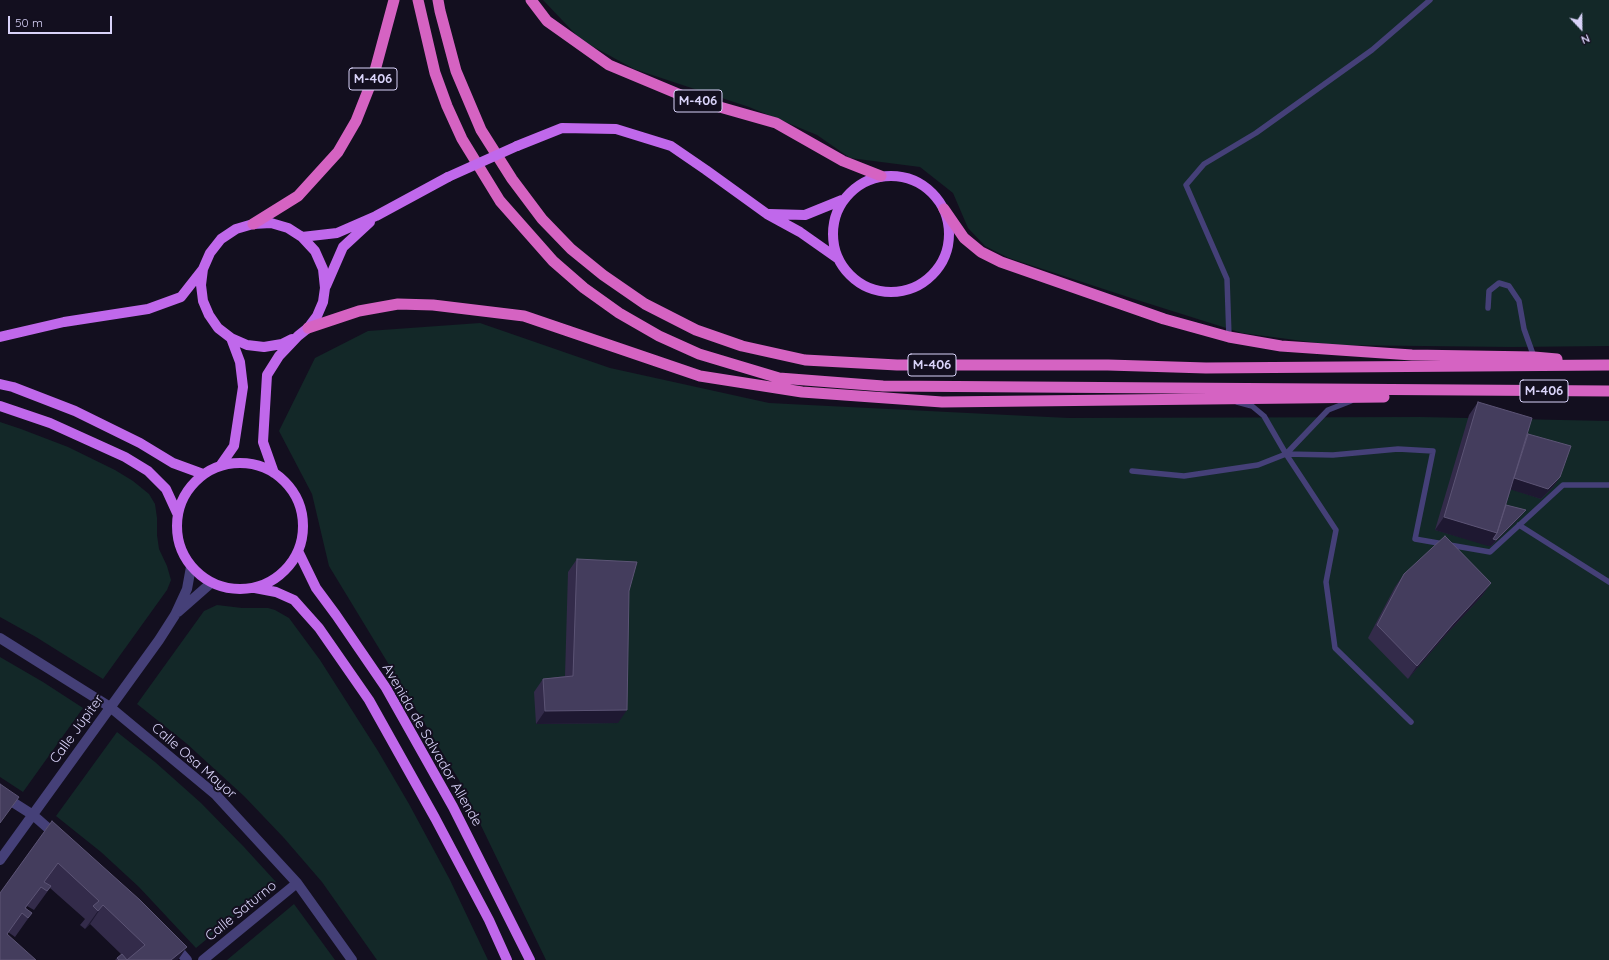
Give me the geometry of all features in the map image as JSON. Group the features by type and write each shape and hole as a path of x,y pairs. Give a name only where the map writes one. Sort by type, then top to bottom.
{"highway":[{"name":"M-406","path":"253,224 298,196 338,152 356,121 373,78 394,0"},
{"name":"M-406","path":"418,0 435,73 447,106 462,139 500,201 553,261 584,288 619,313 659,336 699,354 780,378 883,386 1609,391"},
{"name":"M-406","path":"438,0 456,71 481,130 512,179 542,219 571,249 603,275 645,304 696,330 742,346 804,360 897,365 1108,365 1206,368 1609,365"},
{"name":"M-406","path":"531,0 547,21 609,65 688,98 776,123 843,161 881,176"},
{"path":"944,209 964,238 981,252 1001,262 1164,319 1229,336 1282,346 1405,355 1534,357 1609,365"},
{"path":"308,328 359,311 398,304 433,305 524,316 700,376 802,392 942,402 1221,398 1360,398 1431,396 1479,390"}],"main road":[{"path":"302,236 337,233 376,216 448,177 517,146 562,128 616,128 671,146 767,214 800,232 837,258 848,273 862,285 879,291 898,291 915,286 931,276 942,262 948,244 949,226 944,209 933,193 918,182 900,176 881,176 866,180 853,189 842,200 834,219 832,239 837,258"},
{"path":"767,214 805,215 842,200"},
{"path":"325,288 343,247 376,216"},
{"path":"0,337 64,322 148,309 181,297 203,269 210,253 221,239 236,229 253,224 271,223 288,228 302,236 315,251 323,269 325,288 323,302 317,316 308,328 279,356 267,375 264,442 274,473"},
{"path":"203,269 201,285 203,301 213,322 230,338 247,345 264,347 282,344 298,336"},
{"path":"220,466 234,446 243,387 240,362 230,338"},
{"path":"0,384 13,387 75,411 140,443 173,463 203,474"},
{"path":"0,406 50,423 125,457 148,471 166,489 177,513"},
{"path":"239,463 257,465 274,473 288,484 297,499 302,516 303,534 298,551 288,567 273,580 255,588 240,590 226,588 211,583 200,576 191,567 181,551 176,532 177,513 183,498 191,485 203,474 220,466 239,463"},
{"name":"Avenida de Salvador Allende","path":"298,551 316,588 386,688 453,807 530,960"},
{"path":"255,588 276,592 294,600 319,628 369,700 435,818 489,920 507,960"}],"street":[{"name":"Calle Júpiter","path":"0,860 159,640 175,615 187,589 191,567"},
{"name":"Calle Júpiter","path":"175,615 211,583"},
{"name":"Calle Osa Mayor","path":"0,638 110,707 216,795 296,883 352,960"},
{"path":"0,794 32,815 63,840"},
{"name":"Calle Saturno","path":"203,960 296,883"},
{"path":"167,937 187,960"}],"lane":[{"path":"1229,336 1227,279 1186,185 1204,164 1256,133 1372,50 1430,0"},
{"path":"1488,308 1489,291 1499,283 1509,286 1519,301 1524,329 1534,357"},
{"path":"1221,398 1252,406 1264,416 1286,454 1336,530 1326,582 1335,648 1411,722"},
{"path":"1132,471 1184,476 1258,466 1286,454 1328,410 1360,398"},
{"path":"1286,454 1333,455 1398,449 1433,451 1415,539 1490,552 1563,485 1609,485"},
{"path":"1519,525 1609,582"}],"green space":[{"path":"543,0 1609,0 1609,346 1512,347 1333,345 1242,333 1131,298 1009,258 985,246 968,228 953,193 920,167 850,158 817,135 749,107 634,69 581,40"},
{"path":"480,323 610,368 769,403 1068,418 1420,417 1609,421 1609,960 546,960 459,780 329,566 312,494 279,431 315,358 368,331"},
{"path":"0,422 68,447 115,470 133,481 149,494 155,504 159,549 167,566 171,580 167,590 103,679 36,637 0,617"},
{"path":"217,605 242,608 268,608 275,610 289,618 320,660 378,751 409,804 450,880 488,960 377,960 322,882 284,838 244,796 186,743 137,704 204,611"},
{"path":"0,657 43,682 83,708 23,792 0,777"},
{"path":"117,732 155,762 201,803 276,882 196,948 139,887 101,852 56,816"},
{"path":"294,904 335,960 227,960"}],"building":[{"path":"1478,402 1532,418 1497,533 1444,517"},
{"path":"1528,434 1571,446 1560,477 1548,489 1514,478"},
{"path":"1506,505 1526,510 1496,540 1493,539 1497,533"},
{"path":"1445,536 1491,583 1417,666 1377,625 1404,574"},
{"path":"577,559 637,562 629,591 627,710 545,711 543,679 573,676"},
{"path":"0,784 19,797 0,823"},
{"path":"52,821 140,900 187,947 171,960 127,960 145,945 103,905 98,911 93,906 99,901 58,863 44,882 51,886 47,891 41,887 25,908 32,913 28,918 22,913 7,934 36,960 0,960 0,893"},
{"path":"122,954 127,960 119,960 117,958"}]}
